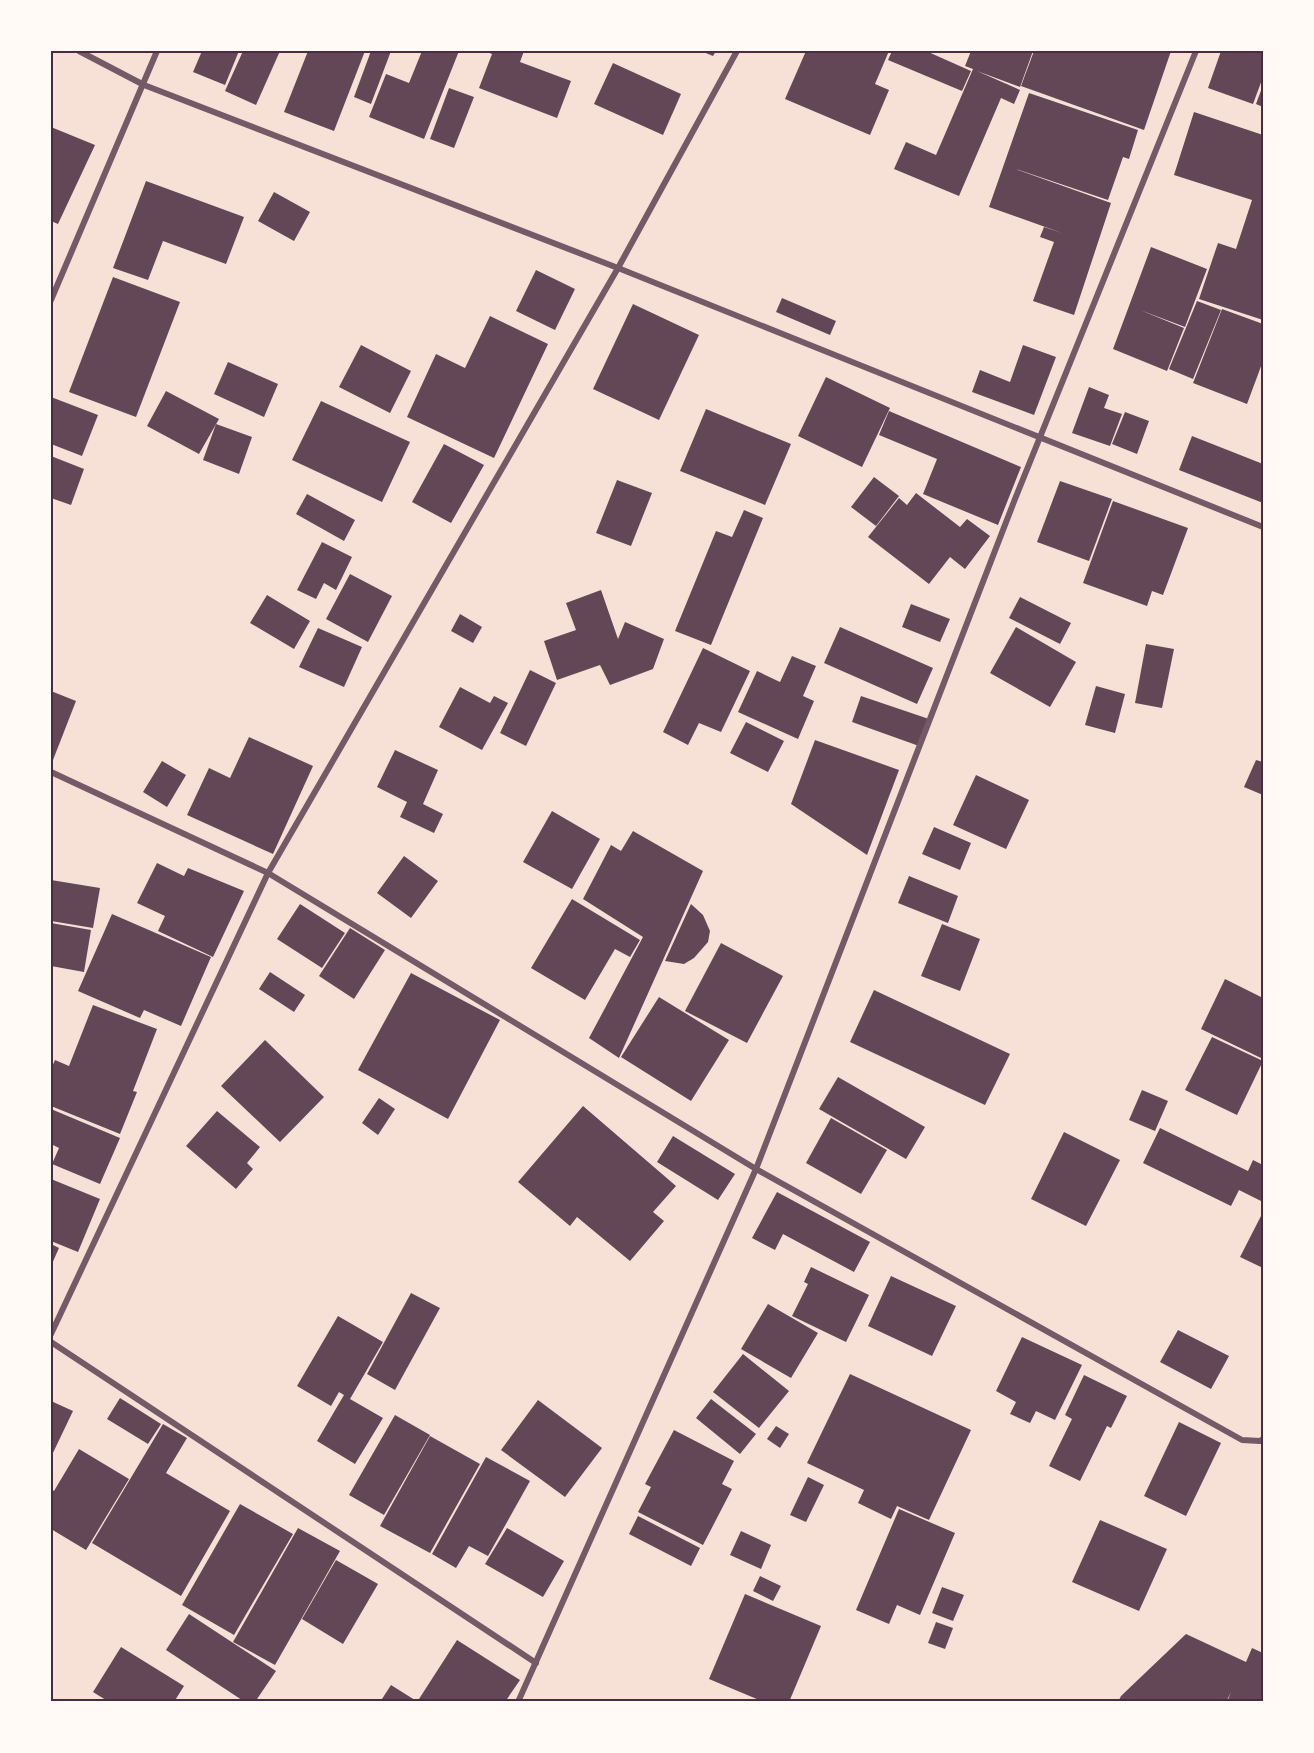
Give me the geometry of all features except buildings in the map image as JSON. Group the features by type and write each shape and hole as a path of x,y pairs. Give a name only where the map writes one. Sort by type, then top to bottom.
{"street":[{"path":"79,51 144,85 618,268 1263,527"},
{"path":"51,300 158,51"},
{"path":"51,1334 268,873 618,268 737,51"},
{"path":"518,1702 756,1169 1011,510 1196,51"},
{"path":"51,772 268,873 756,1169 1242,1440 1262,1440"},
{"path":"51,1342 536,1663"}]}
